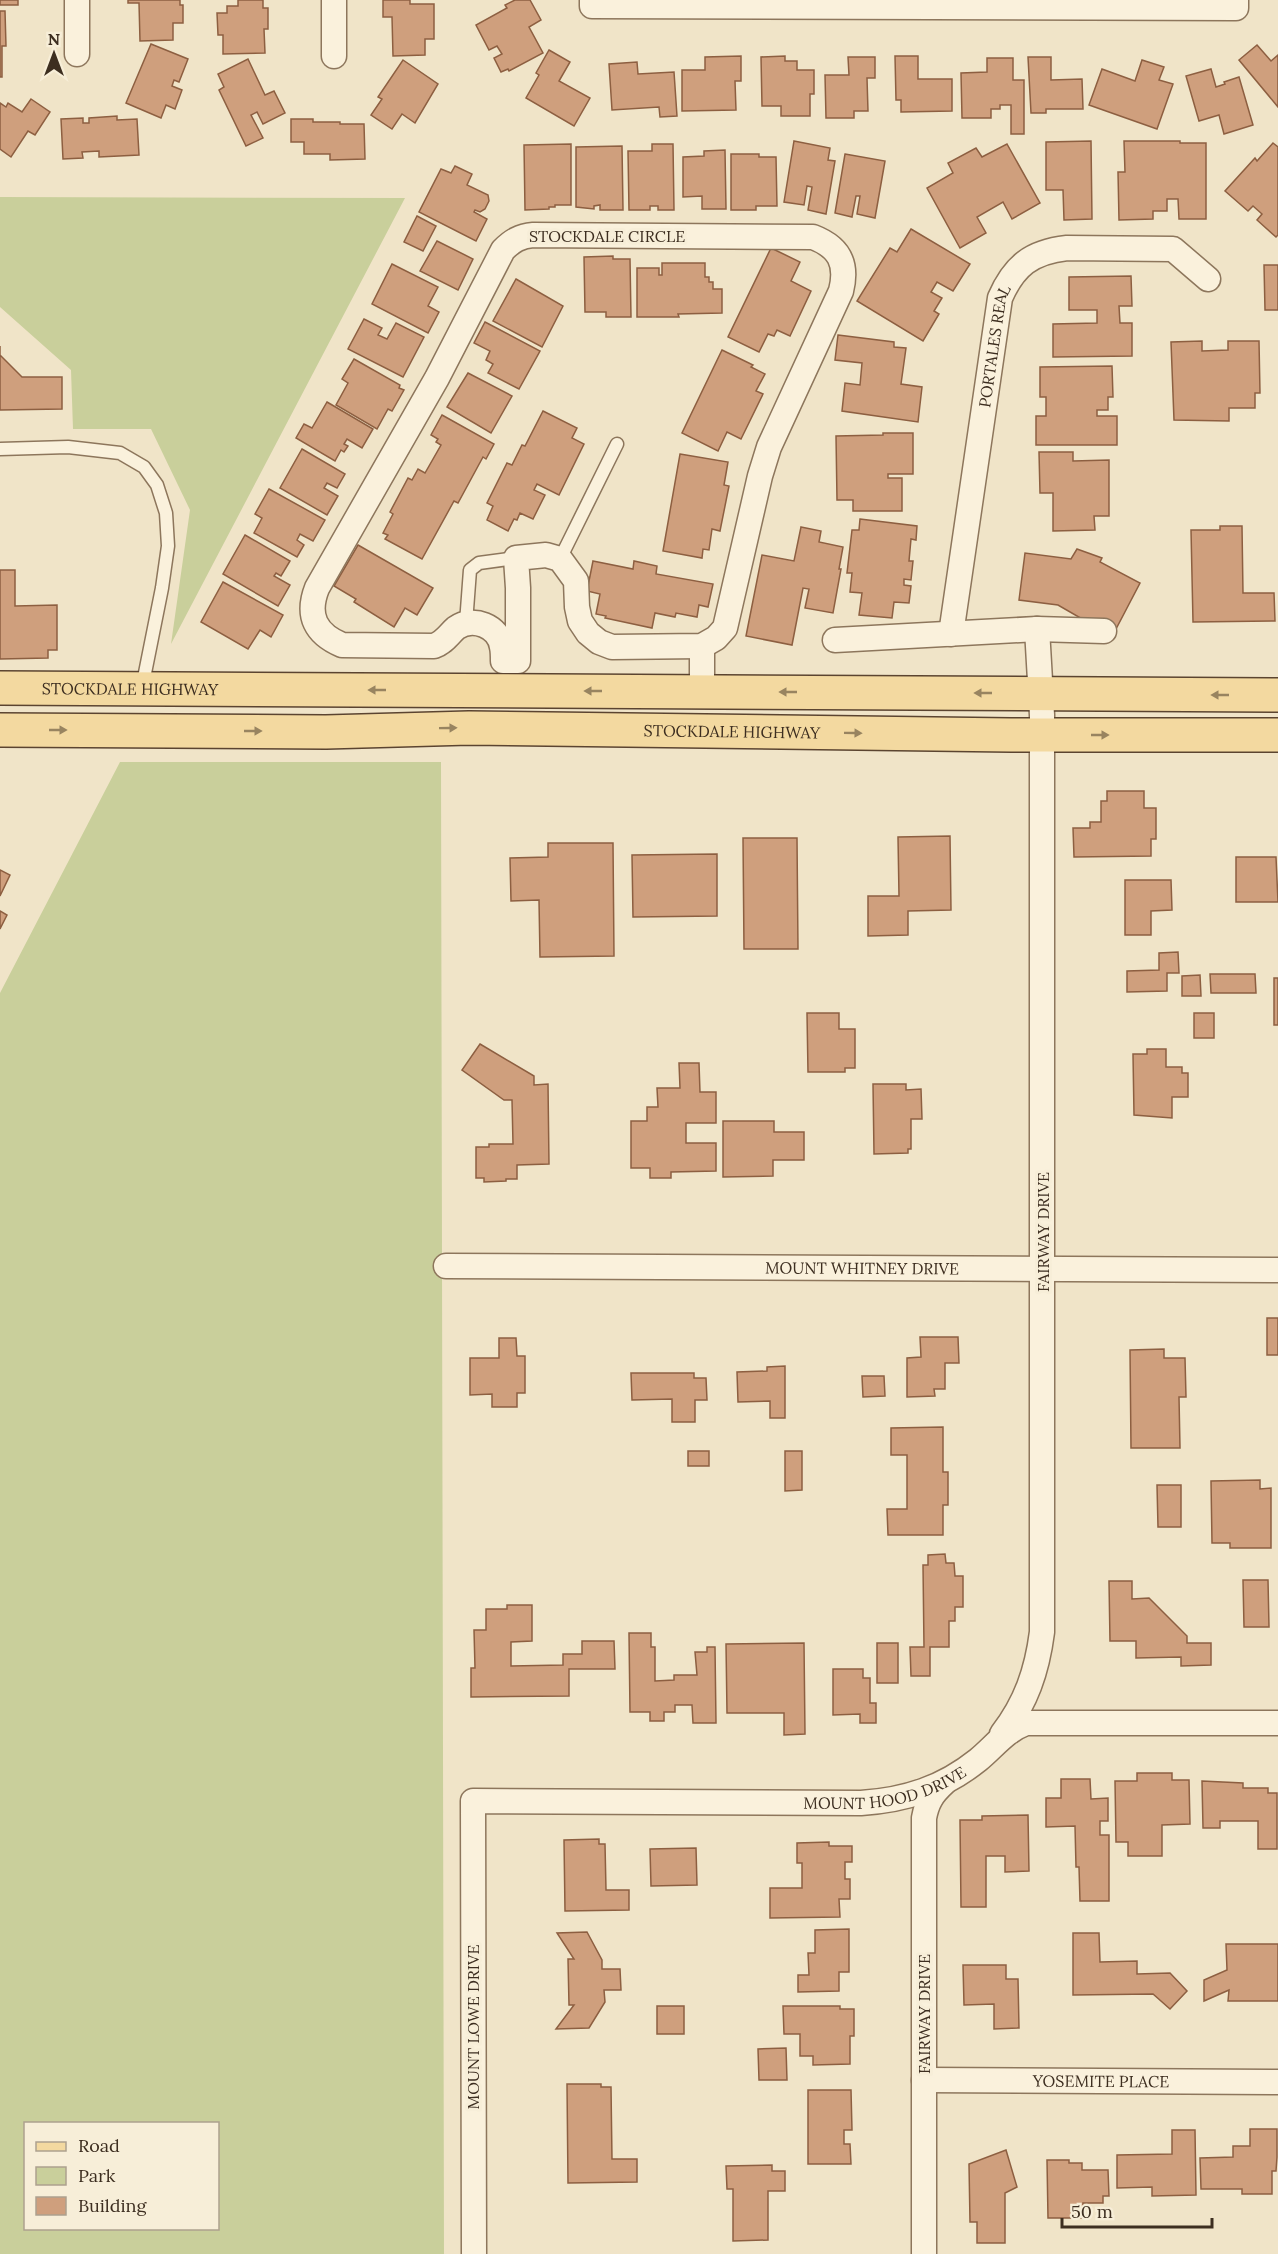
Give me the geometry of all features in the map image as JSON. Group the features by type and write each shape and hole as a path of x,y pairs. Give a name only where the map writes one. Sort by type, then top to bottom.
{"main road":[{"name":"STOCKDALE HIGHWAY","path":"0,688 262,690 510,676 1042,714 1278,735"},
{"name":"STOCKDALE HIGHWAY","path":"187,731 200,710 231,706 262,690"},
{"name":"STOCKDALE HIGHWAY","path":"0,730 326,732 1042,714 1278,695"}],"street":[{"path":"77,0 77,54"},
{"path":"334,0 334,56"},
{"path":"592,3 1236,4"},
{"name":"STOCKDALE CIRCLE","path":"466,624 456,628 443,643 434,646 342,645 329,639 319,629 313,616 313,600 317,588 437,378 503,250 513,241 533,235 813,237 826,242 837,252 843,264 844,279 841,291 769,447 760,476 725,628 716,638 702,646"},
{"name":"PORTALES REAL","path":"951,634 1000,298 1007,281 1019,267 1034,256 1050,250 1066,248 1173,249 1208,279"},
{"path":"510,676 518,661 516,558 546,555 560,559 576,581 580,621 588,633 599,642 612,646 702,646 702,691"},
{"path":"466,624 477,623 488,626 497,634 502,645 503,661 510,676"},
{"path":"835,640 1038,629 1104,631"},
{"name":"FAIRWAY DRIVE","path":"999,1739 1014,1719 1028,1691 1038,1661 1042,1632 1042,714 1038,629"},
{"name":"MOUNT WHITNEY DRIVE","path":"446,1266 1278,1270"},
{"name":"MOUNT HOOD DRIVE","path":"473,1801 861,1803 890,1801 918,1794 946,1782 980,1758 1013,1728 1026,1723 1278,1724"},
{"name":"FAIRWAY DRIVE","path":"924,2254 924,1818 927,1803 934,1792 946,1782"},
{"name":"MOUNT LOWE DRIVE","path":"473,1801 474,2254"},
{"name":"YOSEMITE PLACE","path":"924,2080 1278,2082"}],"lane":[{"path":"560,559 617,444"},
{"path":"0,449 68,447 120,453 144,467 158,485 166,513 168,546 162,588 141,689"},
{"path":"466,624 470,570 479,563 516,558"}],"green space":[{"path":"0,197 405,198 171,644 190,510 151,429 73,429 71,370 0,307"},
{"path":"120,762 441,762 444,2254 0,2254 0,993"}],"building":[{"path":"0,0 18,0 18,5 0,5"},
{"path":"128,0 180,0 180,5 183,5 183,23 173,23 173,40 140,41 139,3 128,3"},
{"path":"238,0 263,0 263,8 268,8 268,29 264,29 265,53 223,54 223,35 218,35 217,13 227,13 227,6 238,6"},
{"path":"383,0 410,0 410,4 434,4 434,39 425,39 425,55 393,56 392,17 383,17"},
{"path":"515,0 530,0 541,20 529,27 543,53 509,71 508,69 501,72 494,58 502,54 497,46 489,50 476,25 507,8 505,5"},
{"path":"0,11 5,11 6,46 2,46 2,77 0,77"},
{"path":"151,44 188,59 179,82 174,80 172,86 182,90 175,109 166,105 161,118 126,103"},
{"path":"1257,45 1271,61 1278,55 1278,107 1239,60"},
{"path":"549,50 570,62 559,81 590,98 574,126 526,98"},
{"path":"741,56 741,81 735,81 736,110 682,111 682,70 705,70 705,57"},
{"path":"785,56 785,61 797,61 797,70 814,70 814,94 810,94 810,116 781,116 781,106 762,106 761,57"},
{"path":"895,56 918,56 918,79 952,79 952,111 901,112 901,100 896,100"},
{"path":"848,57 875,57 875,78 867,78 868,111 854,111 854,118 826,118 825,75 849,75"},
{"path":"1028,57 1051,57 1051,80 1082,79 1083,109 1046,109 1046,113 1031,113"},
{"path":"987,58 1013,58 1013,80 1024,80 1024,134 1011,134 1011,105 1000,105 1000,109 991,109 991,118 962,118 961,73 987,72"},
{"path":"248,59 265,95 274,91 285,113 263,124 257,112 251,115 263,138 246,146 219,90 224,87 218,74"},
{"path":"403,60 438,84 415,123 402,114 392,129 371,115 382,99 378,97"},
{"path":"1142,60 1164,67 1159,80 1173,84 1157,129 1089,105 1102,69 1135,81"},
{"path":"637,62 638,74 674,72 677,116 660,117 659,107 612,110 609,64"},
{"path":"1211,69 1216,87 1239,77 1253,125 1224,134 1219,115 1199,121 1186,76"},
{"path":"31,99 50,112 35,135 28,131 11,157 0,149 0,103 6,107 8,103 22,112"},
{"path":"117,116 117,120 137,119 139,155 99,157 99,151 82,152 83,158 63,159 61,119 83,118 83,123 89,123 89,118"},
{"path":"291,119 364,124 365,159 330,160 330,154 304,154 304,142 291,142"},
{"path":"794,141 830,148 828,160 835,161 826,214 808,210 812,187 807,186 804,205 784,202"},
{"path":"1091,141 1092,219 1064,220 1063,190 1046,190 1046,142"},
{"path":"1124,141 1206,143 1206,219 1179,219 1178,199 1167,199 1167,211 1153,211 1153,219 1119,220 1118,172 1125,172"},
{"path":"1273,143 1278,147 1278,235 1276,237 1257,220 1262,214 1253,206 1248,211 1225,191 1255,158 1257,161"},
{"path":"571,144 571,205 525,210 524,145"},
{"path":"652,144 673,144 674,210 658,210 658,206 650,206 650,210 629,210 628,151 652,151"},
{"path":"1007,144 1040,203 1012,219 1003,202 977,217 986,233 960,248 927,188 953,173 948,163 976,148 982,157"},
{"path":"622,146 623,210 600,210 600,205 594,206 594,209 576,207 576,147"},
{"path":"725,150 726,209 702,209 702,196 683,197 683,157 704,156 704,151"},
{"path":"731,154 759,154 759,157 776,157 777,206 756,206 756,210 731,210"},
{"path":"845,154 885,161 875,218 857,214 860,196 856,196 852,217 835,213"},
{"path":"455,166 472,174 467,185 488,195 489,201 485,209 474,212 487,219 476,241 419,212 441,169 451,173"},
{"path":"417,216 436,226 423,251 404,242"},
{"path":"911,229 970,264 953,291 937,282 931,292 942,298 934,311 939,314 923,341 857,301 890,248 897,252"},
{"path":"437,241 473,259 458,290 420,271"},
{"path":"771,248 800,262 791,281 811,291 790,336 777,330 774,336 768,334 759,352 728,337"},
{"path":"613,256 613,259 630,259 631,317 606,317 606,312 585,312 584,257"},
{"path":"662,263 705,263 705,277 709,277 709,282 713,282 713,289 722,289 722,313 678,314 679,317 637,317 637,268 659,268 659,275 662,275"},
{"path":"392,264 438,287 428,306 439,312 428,333 372,304"},
{"path":"1264,265 1278,265 1278,310 1265,310"},
{"path":"1131,276 1132,306 1119,306 1120,323 1132,323 1132,356 1053,357 1053,324 1097,323 1097,310 1069,310 1069,277"},
{"path":"516,279 563,306 542,347 493,321"},
{"path":"364,319 382,328 378,335 387,339 396,323 424,337 403,377 348,349"},
{"path":"485,322 540,351 519,389 488,373 493,364 486,360 490,351 474,343"},
{"path":"838,335 894,342 894,347 906,348 901,384 922,387 918,422 842,411 845,383 860,385 862,363 835,360"},
{"path":"1202,341 1202,351 1228,350 1228,341 1259,341 1260,393 1255,393 1255,408 1229,408 1229,421 1174,420 1171,342"},
{"path":"722,350 753,365 751,367 765,374 756,391 763,394 741,439 727,432 718,451 682,433"},
{"path":"0,355 22,377 62,377 62,409 0,410"},
{"path":"354,359 400,385 399,388 404,390 392,411 388,409 377,429 336,405 348,383 342,379"},
{"path":"1112,366 1113,397 1108,397 1108,410 1097,410 1097,416 1117,416 1117,445 1036,445 1036,416 1046,416 1046,397 1040,397 1040,367"},
{"path":"468,373 512,396 491,433 447,407"},
{"path":"327,402 373,429 362,448 347,439 344,444 348,446 344,452 341,450 335,461 296,438 304,424 312,428"},
{"path":"543,411 577,428 572,438 584,444 559,495 537,484 534,490 545,495 533,519 520,513 508,531 487,520 493,506 487,503 507,463 512,465 522,445 525,446"},
{"path":"442,415 494,444 486,459 483,457 458,503 454,501 422,559 385,539 388,535 383,533 393,514 390,512 408,478 412,480 418,469 425,473 441,445 436,442 438,439 431,435"},
{"path":"883,433 913,433 913,474 888,474 888,478 902,478 902,511 853,511 853,500 837,500 836,436 883,435"},
{"path":"302,449 345,474 337,488 327,483 324,488 338,496 327,515 280,488"},
{"path":"1039,452 1073,452 1073,461 1109,460 1109,516 1094,516 1095,530 1053,531 1053,493 1040,493"},
{"path":"680,454 728,462 724,485 729,486 720,531 712,529 709,550 703,549 702,558 663,551"},
{"path":"269,489 325,520 313,541 300,534 297,540 304,545 297,557 254,533 262,518 255,514"},
{"path":"860,519 917,526 916,540 911,539 909,561 913,561 911,580 904,579 904,585 911,586 909,603 894,602 892,618 859,615 862,593 850,592 852,573 847,573 852,530 859,530"},
{"path":"1220,526 1242,526 1243,593 1274,593 1275,621 1193,622 1191,530 1220,530"},
{"path":"801,527 821,531 819,542 843,547 833,613 805,608 809,589 803,588 792,645 746,636 762,555 794,561"},
{"path":"245,535 290,561 281,576 276,573 274,576 290,585 278,606 223,574"},
{"path":"358,545 433,588 417,615 405,608 394,627 354,602 356,599 334,586"},
{"path":"1077,549 1102,558 1100,562 1140,583 1116,629 1096,627 1058,605 1019,600 1025,553 1071,559"},
{"path":"593,561 633,569 634,561 657,566 656,574 713,584 708,607 699,605 697,617 676,613 675,617 655,613 652,628 605,618 606,616 596,614 600,594 587,591"},
{"path":"0,570 15,570 15,606 57,605 57,650 48,650 48,658 0,659"},
{"path":"223,582 283,615 271,637 260,630 248,649 201,622"},
{"path":"1107,791 1144,791 1144,808 1156,808 1156,839 1151,839 1151,856 1074,857 1073,828 1090,828 1090,822 1101,822 1101,801 1107,801"},
{"path":"950,836 951,910 908,911 908,935 868,936 868,896 899,896 898,837"},
{"path":"743,838 797,838 798,949 744,949"},
{"path":"548,843 613,843 614,956 540,957 539,900 511,901 510,858 548,857"},
{"path":"717,854 717,916 633,917 632,855"},
{"path":"1236,857 1276,857 1278,902 1236,902"},
{"path":"0,870 10,875 0,896"},
{"path":"1125,880 1171,880 1172,910 1151,911 1151,935 1125,935"},
{"path":"0,911 7,915 0,929"},
{"path":"1178,952 1179,973 1167,973 1167,991 1127,992 1127,971 1159,970 1159,953"},
{"path":"1210,974 1255,974 1256,993 1211,993"},
{"path":"1200,975 1201,996 1182,996 1182,976"},
{"path":"1274,978 1278,978 1278,1025 1274,1025"},
{"path":"807,1013 839,1013 839,1029 855,1029 855,1068 845,1068 845,1072 808,1072"},
{"path":"1194,1013 1214,1013 1214,1038 1194,1038"},
{"path":"480,1044 534,1076 534,1085 548,1084 549,1164 517,1165 517,1179 484,1182 484,1178 476,1178 476,1147 489,1147 489,1144 513,1144 512,1100 504,1100 462,1070"},
{"path":"1147,1049 1166,1049 1166,1067 1182,1067 1182,1073 1188,1073 1188,1097 1172,1097 1172,1118 1134,1115 1133,1054 1147,1054"},
{"path":"679,1063 699,1063 700,1092 716,1092 716,1123 686,1123 686,1143 716,1143 716,1171 671,1172 671,1178 650,1178 650,1168 631,1168 631,1121 647,1121 647,1107 658,1107 657,1088 680,1088"},
{"path":"873,1084 906,1084 906,1090 921,1089 922,1119 911,1119 911,1149 908,1149 908,1153 874,1154"},
{"path":"723,1121 774,1121 774,1132 804,1132 804,1160 773,1160 773,1176 723,1177"},
{"path":"1267,1318 1278,1318 1278,1355 1267,1355"},
{"path":"920,1337 958,1337 959,1363 945,1363 945,1389 934,1389 935,1396 907,1397 907,1358 921,1357"},
{"path":"499,1338 516,1338 517,1356 525,1356 525,1393 517,1393 517,1407 492,1407 492,1394 470,1395 470,1358 499,1358"},
{"path":"1164,1349 1164,1358 1185,1358 1186,1397 1179,1397 1180,1448 1131,1448 1130,1350"},
{"path":"785,1366 785,1418 770,1418 770,1401 738,1402 737,1372 767,1371 767,1367"},
{"path":"631,1373 694,1373 694,1378 706,1378 707,1400 695,1400 695,1422 672,1422 672,1399 632,1400"},
{"path":"862,1376 884,1376 885,1396 863,1397"},
{"path":"943,1427 943,1472 948,1472 948,1505 943,1505 943,1535 888,1535 887,1509 907,1509 907,1455 891,1455 891,1428"},
{"path":"688,1451 709,1451 709,1466 688,1466"},
{"path":"785,1451 802,1451 802,1490 785,1491"},
{"path":"1260,1480 1260,1489 1271,1488 1271,1548 1230,1548 1230,1543 1212,1543 1211,1481"},
{"path":"1157,1485 1181,1485 1181,1527 1158,1527"},
{"path":"945,1554 946,1563 954,1563 955,1576 963,1576 963,1607 955,1607 955,1621 949,1621 949,1647 930,1647 930,1676 911,1676 910,1647 924,1647 923,1565 928,1565 928,1555"},
{"path":"1243,1580 1268,1580 1269,1627 1244,1627"},
{"path":"1109,1581 1132,1581 1132,1599 1149,1598 1187,1636 1187,1643 1211,1643 1211,1665 1181,1666 1181,1657 1136,1658 1136,1641 1110,1641"},
{"path":"507,1605 532,1605 532,1641 511,1642 511,1666 563,1665 563,1654 582,1654 582,1641 614,1641 615,1669 569,1669 569,1696 471,1697 471,1668 475,1668 474,1630 486,1630 486,1609 507,1609"},
{"path":"629,1633 651,1633 651,1647 655,1647 655,1681 674,1680 674,1675 697,1675 695,1652 707,1652 707,1647 715,1647 716,1723 693,1723 692,1705 675,1705 675,1712 664,1712 664,1721 650,1721 650,1712 630,1712"},
{"path":"804,1643 805,1734 784,1735 784,1713 727,1713 726,1644"},
{"path":"877,1643 898,1643 898,1683 877,1683"},
{"path":"833,1669 863,1669 863,1678 870,1678 870,1703 876,1703 876,1723 860,1723 860,1714 833,1715"},
{"path":"1137,1773 1172,1773 1172,1780 1189,1780 1190,1824 1162,1825 1162,1856 1128,1856 1128,1842 1116,1842 1115,1781 1137,1781"},
{"path":"1061,1779 1090,1779 1091,1799 1108,1798 1108,1821 1100,1821 1100,1835 1109,1835 1109,1901 1080,1901 1075,1826 1046,1827 1046,1798 1061,1798"},
{"path":"1202,1781 1243,1783 1243,1788 1268,1788 1268,1793 1277,1793 1277,1849 1258,1849 1258,1821 1220,1821 1220,1828 1203,1828"},
{"path":"1028,1815 1029,1871 1005,1872 1005,1856 986,1856 986,1907 961,1907 960,1820 982,1820 982,1816"},
{"path":"599,1839 599,1844 605,1844 606,1890 629,1890 629,1910 565,1911 564,1840"},
{"path":"829,1842 829,1846 852,1846 852,1862 845,1862 845,1879 850,1879 850,1899 839,1899 840,1917 770,1918 770,1888 802,1888 802,1863 797,1863 797,1843"},
{"path":"696,1848 697,1885 651,1886 650,1849"},
{"path":"849,1929 849,1972 839,1972 839,1991 798,1992 798,1975 809,1975 808,1953 815,1953 815,1930"},
{"path":"587,1932 602,1960 602,1969 620,1969 621,1990 604,1990 605,2002 589,2028 556,2029 574,2005 569,2005 568,1959 574,1959 557,1933"},
{"path":"1073,1933 1099,1933 1100,1962 1137,1961 1137,1974 1170,1973 1187,1991 1170,2009 1153,1994 1073,1995"},
{"path":"1226,1944 1278,1944 1278,2001 1228,2001 1229,1990 1204,2001 1204,1980 1227,1970"},
{"path":"963,1965 1006,1965 1006,1979 1018,1979 1019,2028 994,2029 994,2004 964,2005"},
{"path":"657,2006 684,2006 684,2034 657,2034"},
{"path":"783,2006 840,2006 840,2009 854,2009 854,2036 850,2036 850,2064 813,2065 813,2056 800,2056 800,2034 784,2034"},
{"path":"786,2048 787,2080 759,2080 758,2049"},
{"path":"567,2084 601,2084 601,2087 611,2087 612,2159 637,2159 637,2182 568,2183"},
{"path":"808,2090 851,2090 852,2130 844,2130 844,2144 850,2144 851,2164 808,2164"},
{"path":"1250,2129 1277,2129 1276,2171 1272,2171 1272,2194 1242,2194 1242,2189 1201,2189 1200,2158 1233,2157 1233,2146 1250,2146"},
{"path":"1172,2130 1195,2130 1196,2195 1152,2196 1152,2187 1117,2188 1117,2155 1172,2154"},
{"path":"1006,2150 1017,2187 1005,2193 1005,2243 977,2243 977,2222 970,2222 969,2164"},
{"path":"1047,2160 1069,2160 1069,2163 1082,2163 1082,2170 1108,2170 1109,2196 1103,2196 1103,2203 1083,2203 1083,2218 1048,2218"},
{"path":"772,2165 772,2171 785,2171 785,2191 768,2191 768,2240 733,2241 733,2189 727,2189 726,2166"}]}
